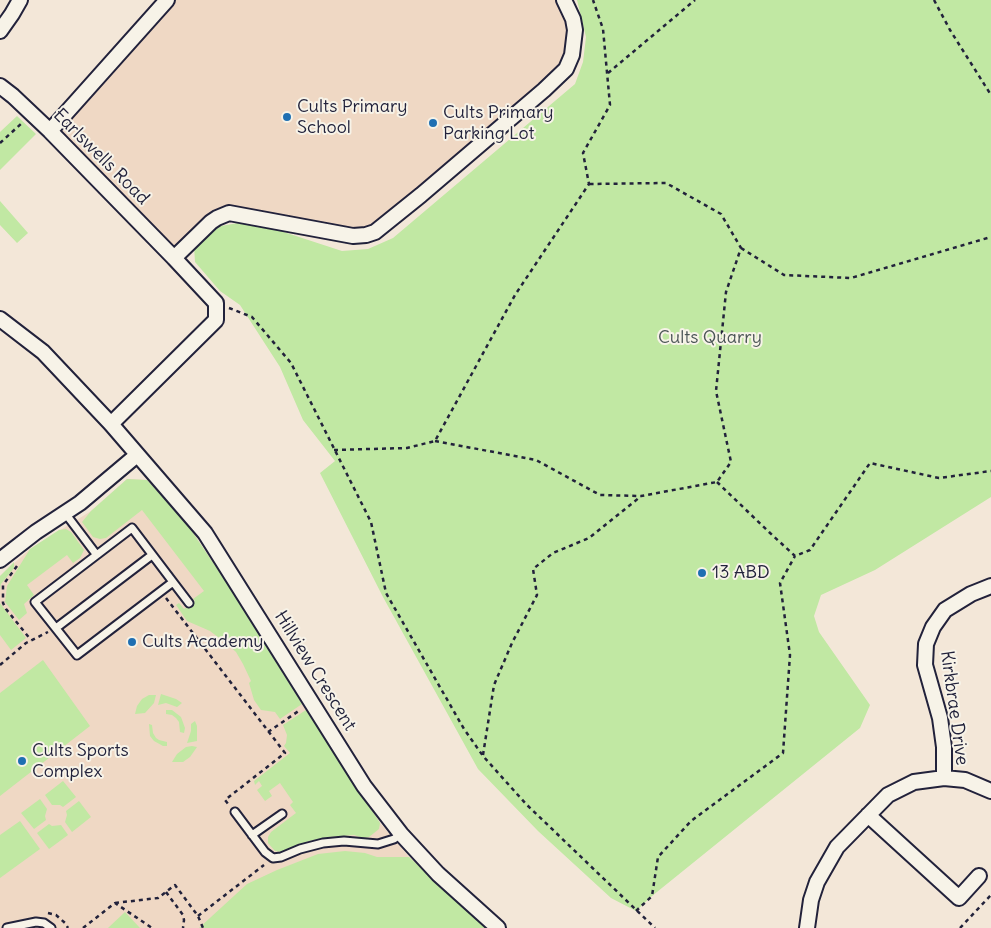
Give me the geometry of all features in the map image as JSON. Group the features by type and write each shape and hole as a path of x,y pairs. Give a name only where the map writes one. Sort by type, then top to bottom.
{"street":[{"path":"0,31 20,0"},
{"path":"50,131 167,0"},
{"path":"174,258 211,222 230,213 353,236 375,232 544,90 566,69 572,55 574,30 573,19 564,0"},
{"name":"Earlswells Road","path":"0,86 14,96 50,131 216,303"},
{"path":"111,424 216,320 216,303"},
{"name":"Hillview Crescent","path":"0,319 43,352 111,424 205,534 364,786 401,834 438,874 498,928"},
{"path":"5,556 80,503 137,455"},
{"name":"Kirkbrae Drive","path":"944,778 944,747 940,718 925,665 926,644 933,627 945,610 971,594 991,586"},
{"path":"807,928 811,900 817,882 837,847 888,795 900,787 914,782 944,778 965,780 991,791"},
{"path":"868,815 959,898 979,876"}],"lane":[{"path":"65,513 96,554"},
{"path":"173,582 77,655 35,602 132,528 173,582 189,604"},
{"path":"56,628 152,555"},
{"path":"235,812 265,852 273,858 323,843 378,844 394,839 401,834"},
{"path":"252,835 282,814"},
{"path":"7,928 36,922 44,923 50,928"}],"path":[{"path":"435,440 515,295 590,184 583,153 610,105 602,29 593,0"},
{"path":"607,73 695,0"},
{"path":"934,0 950,30 991,95"},
{"path":"0,143 32,114"},
{"path":"590,184 666,183 721,214 741,248 784,275 851,278 991,237"},
{"path":"334,450 407,448 435,440 536,460 600,495 641,496 717,482 731,462 716,391 726,292 741,248"},
{"path":"216,303 252,317 291,363 371,522 386,593 464,729 483,756 526,804 654,928"},
{"path":"636,911 652,896 658,857 691,821 783,753 790,655 780,583 795,556 810,550 870,463 939,478 991,471"},
{"path":"717,482 795,556"},
{"path":"483,756 494,685 512,643 537,596 533,569 553,553 589,538 641,496"},
{"path":"5,556 19,563 3,585 3,602 6,609 31,640"},
{"path":"160,591 285,754 225,800 235,812"},
{"path":"0,660 1,664 31,640 56,628"},
{"path":"268,732 304,707"},
{"path":"198,916 273,858"},
{"path":"83,928 116,903 158,898 175,885 198,916 203,928"},
{"path":"166,892 183,915 183,928"},
{"path":"960,928 991,895"},
{"path":"116,903 152,928"}],"shaded area":[{"name":"Cults Primary School","path":"167,0 564,0 573,19 566,69 366,235 229,213 174,258 50,131"},
{"name":"Cults Academy","path":"127,479 147,480 187,524 380,823 409,857 486,928 0,928 0,576 30,549 91,511"}],"green space":[{"name":"Cults Quarry","path":"577,0 991,0 991,497 875,570 821,595 814,616 819,632 870,705 860,728 636,911 611,898 538,831 478,769 383,597 320,473 335,461 303,420 280,367 240,305 220,291 195,262 194,246 215,227 250,221 342,251 368,249 393,238 575,84 583,62 586,37"},
{"path":"17,116 36,134 0,170 0,132"},
{"path":"0,201 28,233 17,243 0,225"},
{"path":"127,479 147,480 187,524 224,579 302,704 280,719 275,712 261,710 254,700 249,683 251,681 236,652 210,631 187,621 176,605 179,603 184,609 204,591 142,510 106,538 93,537 82,522 91,511"},
{"path":"66,529 71,532 84,550 80,558 73,563 67,555 27,585 34,595 24,604 27,613 19,620 5,602 7,586 30,549 59,530"},
{"path":"14,562 14,568 1,584 0,590 0,576"},
{"path":"0,603 26,638 11,650 0,635"},
{"name":"Cults Sports Complex","path":"43,660 90,726 0,796 0,693"},
{"path":"161,694 182,703 177,707 166,703 158,705"},
{"path":"149,695 156,695 154,703 145,713 135,714 137,706 142,699"},
{"path":"166,710 172,710 181,717 185,728 184,733 180,732 179,722 176,718 166,714"},
{"path":"306,710 380,823 379,829 369,837 363,838 354,835 329,837 309,841 281,852 275,851 268,843 268,837 271,832 296,813 290,805 293,802 280,783 269,791 272,796 265,801 257,790 262,786 259,781 255,785 254,781 290,753 284,746 287,735 283,725"},
{"path":"195,721 197,741 187,743 191,724"},
{"path":"149,724 152,725 156,738 167,742 167,746 154,741 150,736"},
{"path":"186,747 197,747 190,757 183,762 172,762 177,754"},
{"path":"63,781 76,797 63,807 52,805 45,795"},
{"path":"40,799 47,809 46,820 34,829 21,813"},
{"path":"79,801 91,817 72,832 65,822 66,811"},
{"path":"20,821 40,849 0,878 0,835"},
{"path":"49,824 52,826 61,825 68,835 49,849 37,833"},
{"path":"345,851 365,853 377,857 409,857 486,928 199,928 247,884 318,854"},
{"path":"125,912 140,928 108,928"}],"place":[{"name":"Cults Primary School","path":"287,117"},
{"name":"Cults Primary Parking Lot","path":"433,123"},
{"name":"13 ABD","path":"702,573"},
{"name":"Cults Academy","path":"132,642"},
{"name":"Cults Sports Complex","path":"22,761"}]}
